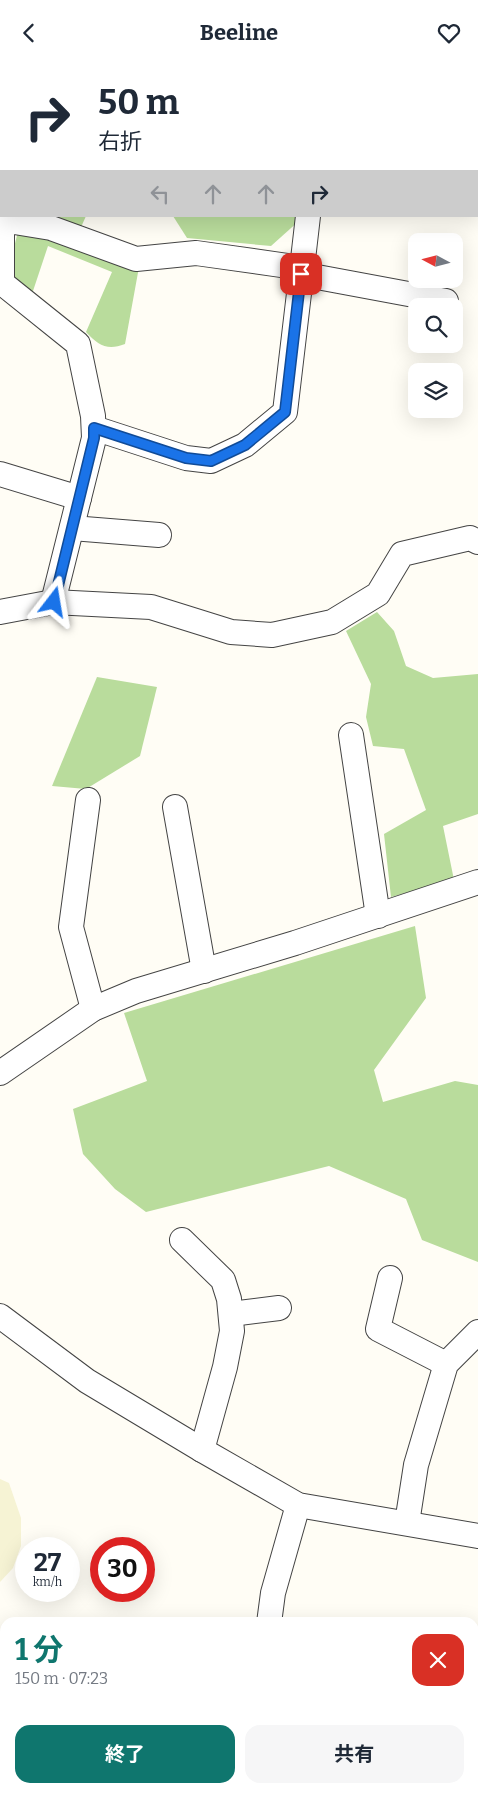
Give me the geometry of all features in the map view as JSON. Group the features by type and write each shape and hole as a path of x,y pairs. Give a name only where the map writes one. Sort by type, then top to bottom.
{"street":[{"path":"94,428 186,458 211,461 245,445 285,412 308,217"},
{"path":"54,602 94,438 94,416 78,344 1,291 2,219 51,228 136,259 196,253 301,271 432,298"},
{"path":"0,474 79,498"},
{"path":"72,529 159,535"},
{"path":"0,612 54,602 151,607 231,633 272,635 332,622 378,594 402,554 470,538 478,542"},
{"path":"351,735 378,916"},
{"path":"88,800 71,927 94,1009"},
{"path":"176,807 204,971"},
{"path":"0,1073 94,1009 136,991 378,916 478,882"},
{"path":"182,1240 223,1280 229,1299 232,1331 225,1367 202,1450"},
{"path":"390,1278 378,1329 446,1364"},
{"path":"230,1314 279,1308"},
{"path":"0,1316 87,1381 298,1505 478,1536"},
{"path":"407,1523 416,1465 446,1364 478,1333"},
{"path":"270,1617 273,1593 298,1505"}],"shaded area":[{"path":"0,1479 9,1483 21,1518 21,1537 15,1537 15,1562 13,1568 0,1582"}],"green space":[{"path":"22,217 86,217 74,243 139,267 125,344 108,347 99,343 86,332 112,272 48,246 32,294 11,280 12,255"},
{"path":"174,217 300,217 300,220 271,246 187,238"},
{"path":"377,612 394,631 406,666 433,678 478,674 478,814 443,826 454,880 391,897 384,834 426,810 404,749 373,746 366,717 371,684 346,631"},
{"path":"97,677 157,687 140,756 86,789 52,786"},
{"path":"415,926 426,998 374,1070 383,1102 455,1081 478,1085 478,1262 422,1240 406,1199 329,1166 146,1212 115,1189 83,1154 73,1109 147,1081 124,1013"}],"route":[{"path":"54,602 94,438 94,428 186,458 211,461 245,445 285,412 301,274"}]}
